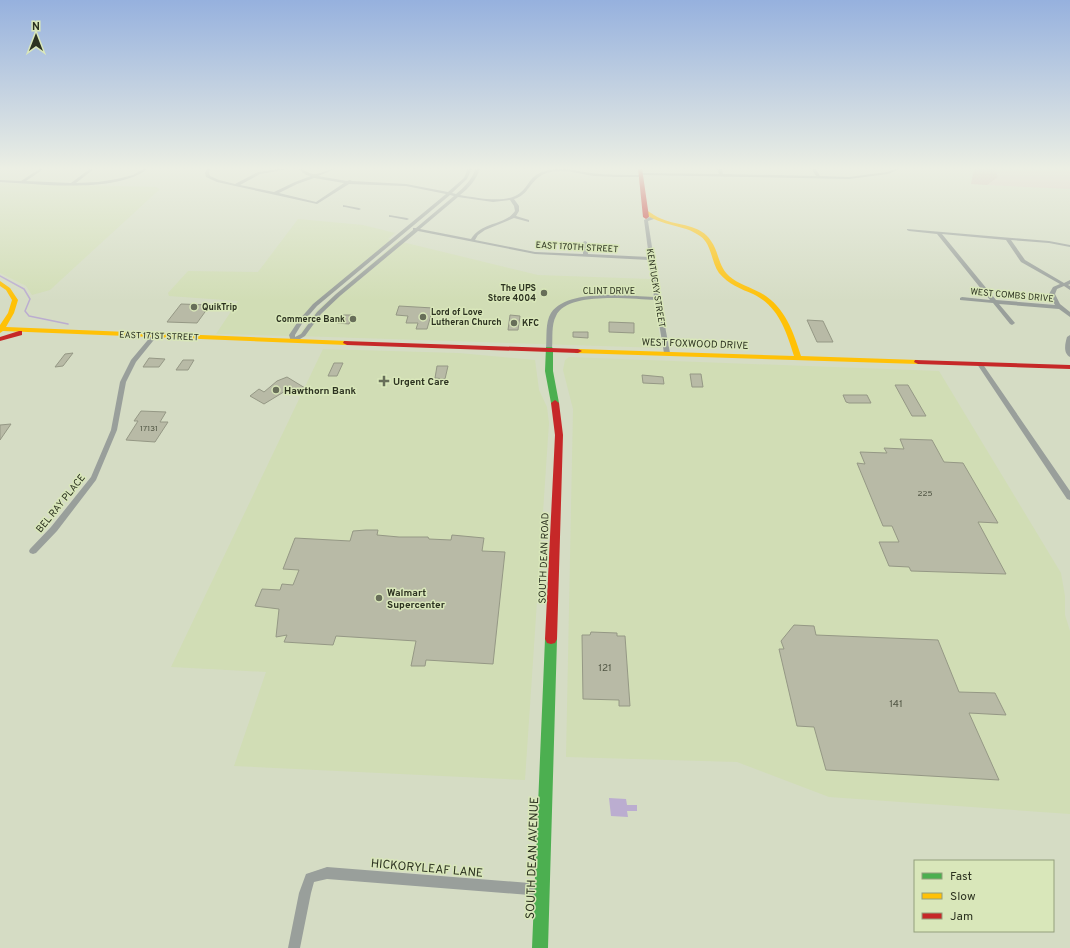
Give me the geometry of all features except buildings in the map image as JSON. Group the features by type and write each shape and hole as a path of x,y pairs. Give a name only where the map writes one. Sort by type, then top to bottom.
{"main road":[{"name":"KENTUCKY STREET","path":"648,212 649,219"},
{"path":"649,219 663,224 694,231 706,237 711,243 718,266 723,274 767,300 780,312 798,358"},
{"path":"0,283 15,300 14,306 0,332"},
{"path":"0,317 14,306"},
{"name":"EAST 171ST STREET","path":"0,332 30,331 319,342"},
{"name":"WEST FOXWOOD DRIVE","path":"319,342 1070,367"},
{"name":"SOUTH DEAN ROAD","path":"547,768 558,435 556,408 549,378 549,349"},
{"name":"SOUTH DEAN AVENUE","path":"540,948 547,768"}],"street":[{"path":"428,212 315,305 294,331 292,335 293,341 303,335 324,307 437,212"},
{"path":"472,241 482,230 514,217 518,212"},
{"path":"391,216 407,219"},
{"path":"514,217 527,220"},
{"name":"KENTUCKY STREET","path":"649,219 651,259 667,353"},
{"name":"EAST 170TH STREET","path":"409,228 535,253 651,259"},
{"path":"909,230 1049,242 1070,246"},
{"path":"939,233 1012,324"},
{"path":"1008,239 1023,260 1070,288"},
{"path":"586,242 586,256"},
{"path":"360,267 369,270"},
{"path":"1070,282 1056,288 1052,294 1060,307 1070,315"},
{"name":"CLINT DRIVE","path":"549,349 552,318 557,310 566,303 579,298 593,297 657,299"},
{"name":"WEST COMBS DRIVE","path":"962,299 1060,307"},
{"path":"315,305 324,307"},
{"name":"BEL RAY PLACE","path":"33,551 54,529 94,478 105,455 114,430 123,382 133,361 154,336"},
{"path":"1070,337 1067,346 1070,355"},
{"path":"980,364 1070,497"},
{"name":"HICKORYLEAF LANE","path":"294,948 304,893 310,878 327,873 543,890"}],"shaded area":[{"path":"0,212 135,212 50,290 32,295 26,286 0,273"},
{"path":"298,219 363,225 395,233 388,239 392,240 301,317 289,336 216,334 238,301 169,296 168,293 188,271 258,272"},
{"path":"398,241 538,275 650,279 662,348 298,336 316,311"},
{"path":"323,349 459,353 535,360 539,390 547,407 549,423 525,780 234,766 266,672 171,667"},
{"path":"569,357 939,371 1061,573 1065,596 1065,615 1070,631 1070,814 829,797 737,762 566,757 573,409 563,370 565,360"},
{"path":"609,798 626,799 627,805 637,805 637,811 627,811 628,817 611,816"}],"waterway":[{"path":"0,276 24,289 30,299 25,311 29,316 68,324"}],"traffic: fast":[{"path":"549,349 549,371 555,403"},
{"path":"540,948 551,639"}],"traffic: slow":[{"path":"646,212 652,217 666,223 688,228 702,234 709,242 718,267 721,271 738,285 766,299 780,313 789,330 798,358"},
{"path":"0,283 8,289 15,300 11,313 0,331"},
{"path":"0,329 347,343"},
{"path":"578,351 918,362"}],"traffic: jam":[{"path":"645,212 646,217"},
{"path":"0,339 19,333"},
{"path":"347,343 578,351"},
{"path":"918,362 1070,367"},
{"path":"551,639 559,435 555,403"}],"place":[{"name":"The UPS Store 4004","path":"544,293"},
{"name":"QuikTrip","path":"194,307"},
{"name":"Lord of Love Lutheran Church","path":"423,317"},
{"name":"Commerce Bank","path":"353,319"},
{"name":"KFC","path":"514,323"},
{"name":"Urgent Care","path":"384,381"},
{"name":"Hawthorn Bank","path":"276,390"},
{"name":"Walmart Supercenter","path":"379,598"}]}
